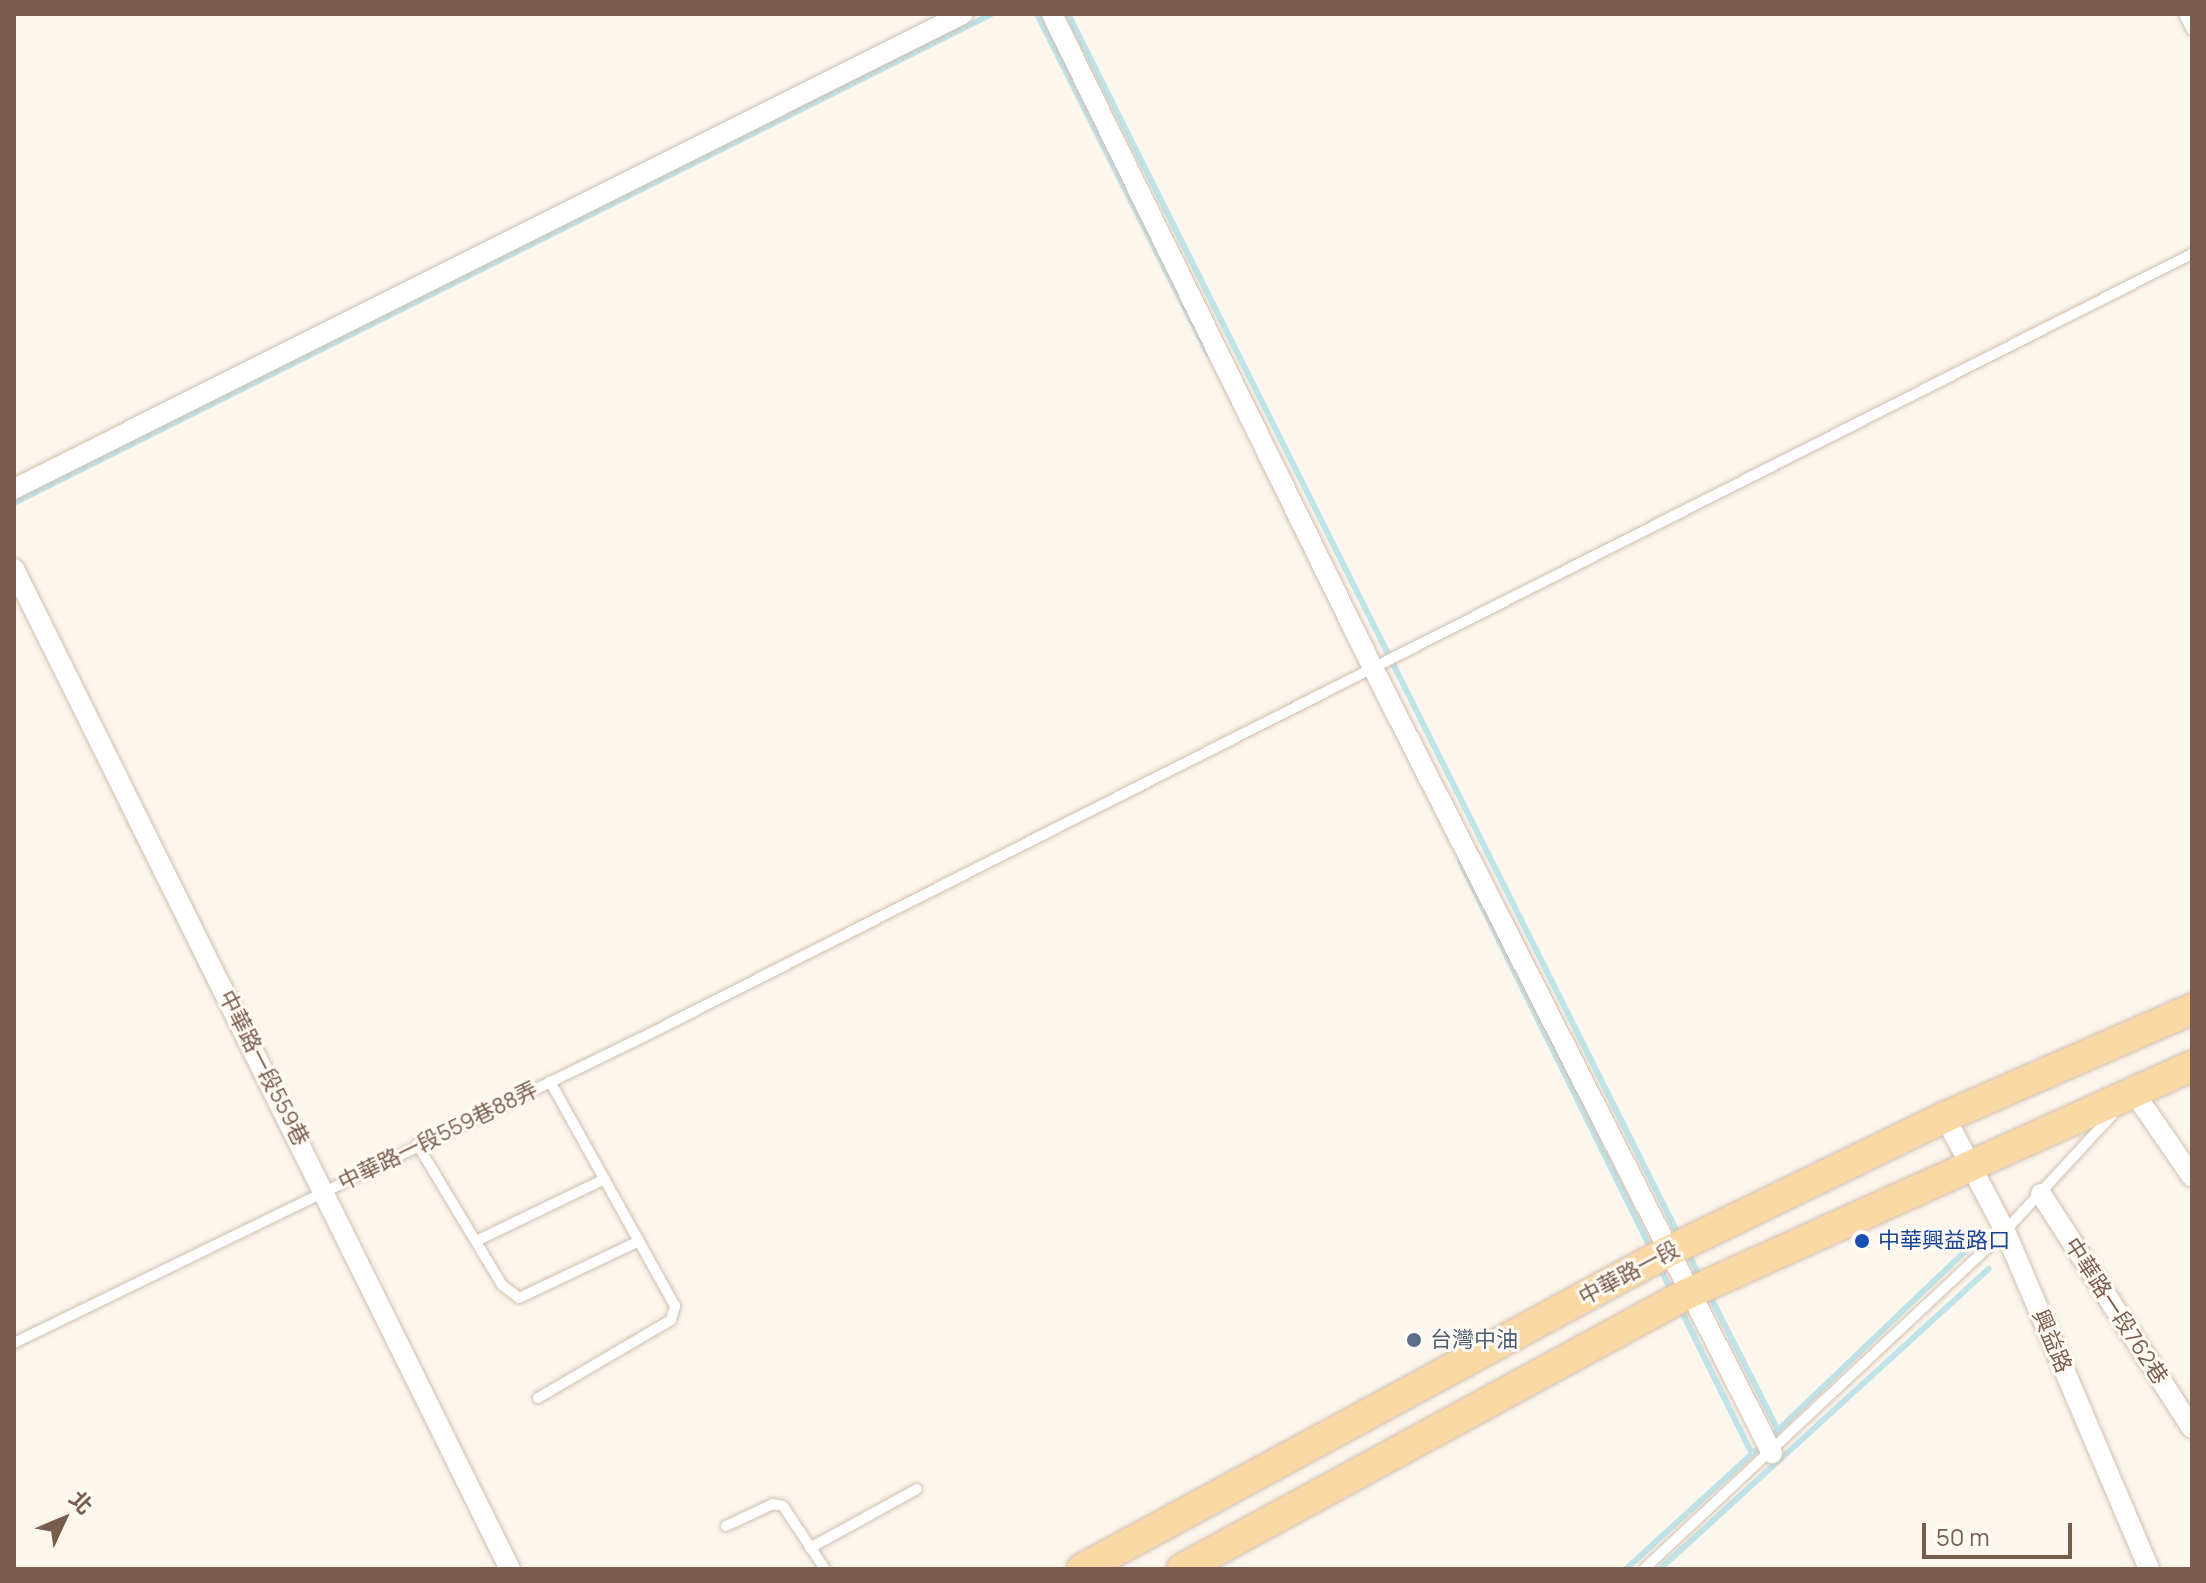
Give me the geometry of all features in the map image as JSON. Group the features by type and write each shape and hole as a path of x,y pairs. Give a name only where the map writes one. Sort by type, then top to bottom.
{"main road":[{"name":"中華路一段","path":"1082,1569 1667,1252 1945,1117 2192,1009"},
{"name":"中華路一段","path":"1182,1569 1687,1294 2192,1066"}],"street":[{"path":"14,489 963,14"},
{"path":"1052,14 1372,666 1687,1294 1772,1453"},
{"name":"中華路一段559巷","path":"14,569 326,1191 510,1569"},
{"path":"2133,1091 2192,1177"},
{"name":"興益路","path":"1945,1117 1972,1163 2005,1231 2149,1569"},
{"name":"中華路一段762巷","path":"2041,1194 2192,1428"}],"lane":[{"path":"2184,14 2192,30"},
{"name":"中華路一段559巷88弄","path":"14,1343 550,1081 2192,254"},
{"path":"538,1398 671,1320 675,1306 550,1081"},
{"path":"1644,1569 1772,1453 2005,1231 2133,1091"},
{"path":"417,1144 502,1285 519,1298 639,1241"},
{"path":"476,1241 605,1179"},
{"path":"810,1548 917,1489"},
{"path":"726,1526 773,1504 783,1506 825,1569"}],"waterway":[{"path":"14,503 992,14"},
{"path":"1037,14 1208,354"},
{"path":"1068,14 1680,1238"},
{"path":"1460,861 1651,1250"},
{"path":"1776,1432 1979,1238"},
{"path":"1687,1251 1700,1277"},
{"path":"1660,1267 1672,1293"},
{"path":"1660,1569 1988,1269"},
{"path":"1709,1294 1778,1430"},
{"path":"1679,1306 1752,1454"},
{"path":"1626,1569 1762,1445"}],"place":[{"name":"中華興益路口","path":"1862,1241"},
{"name":"台灣中油","path":"1414,1340"}]}
